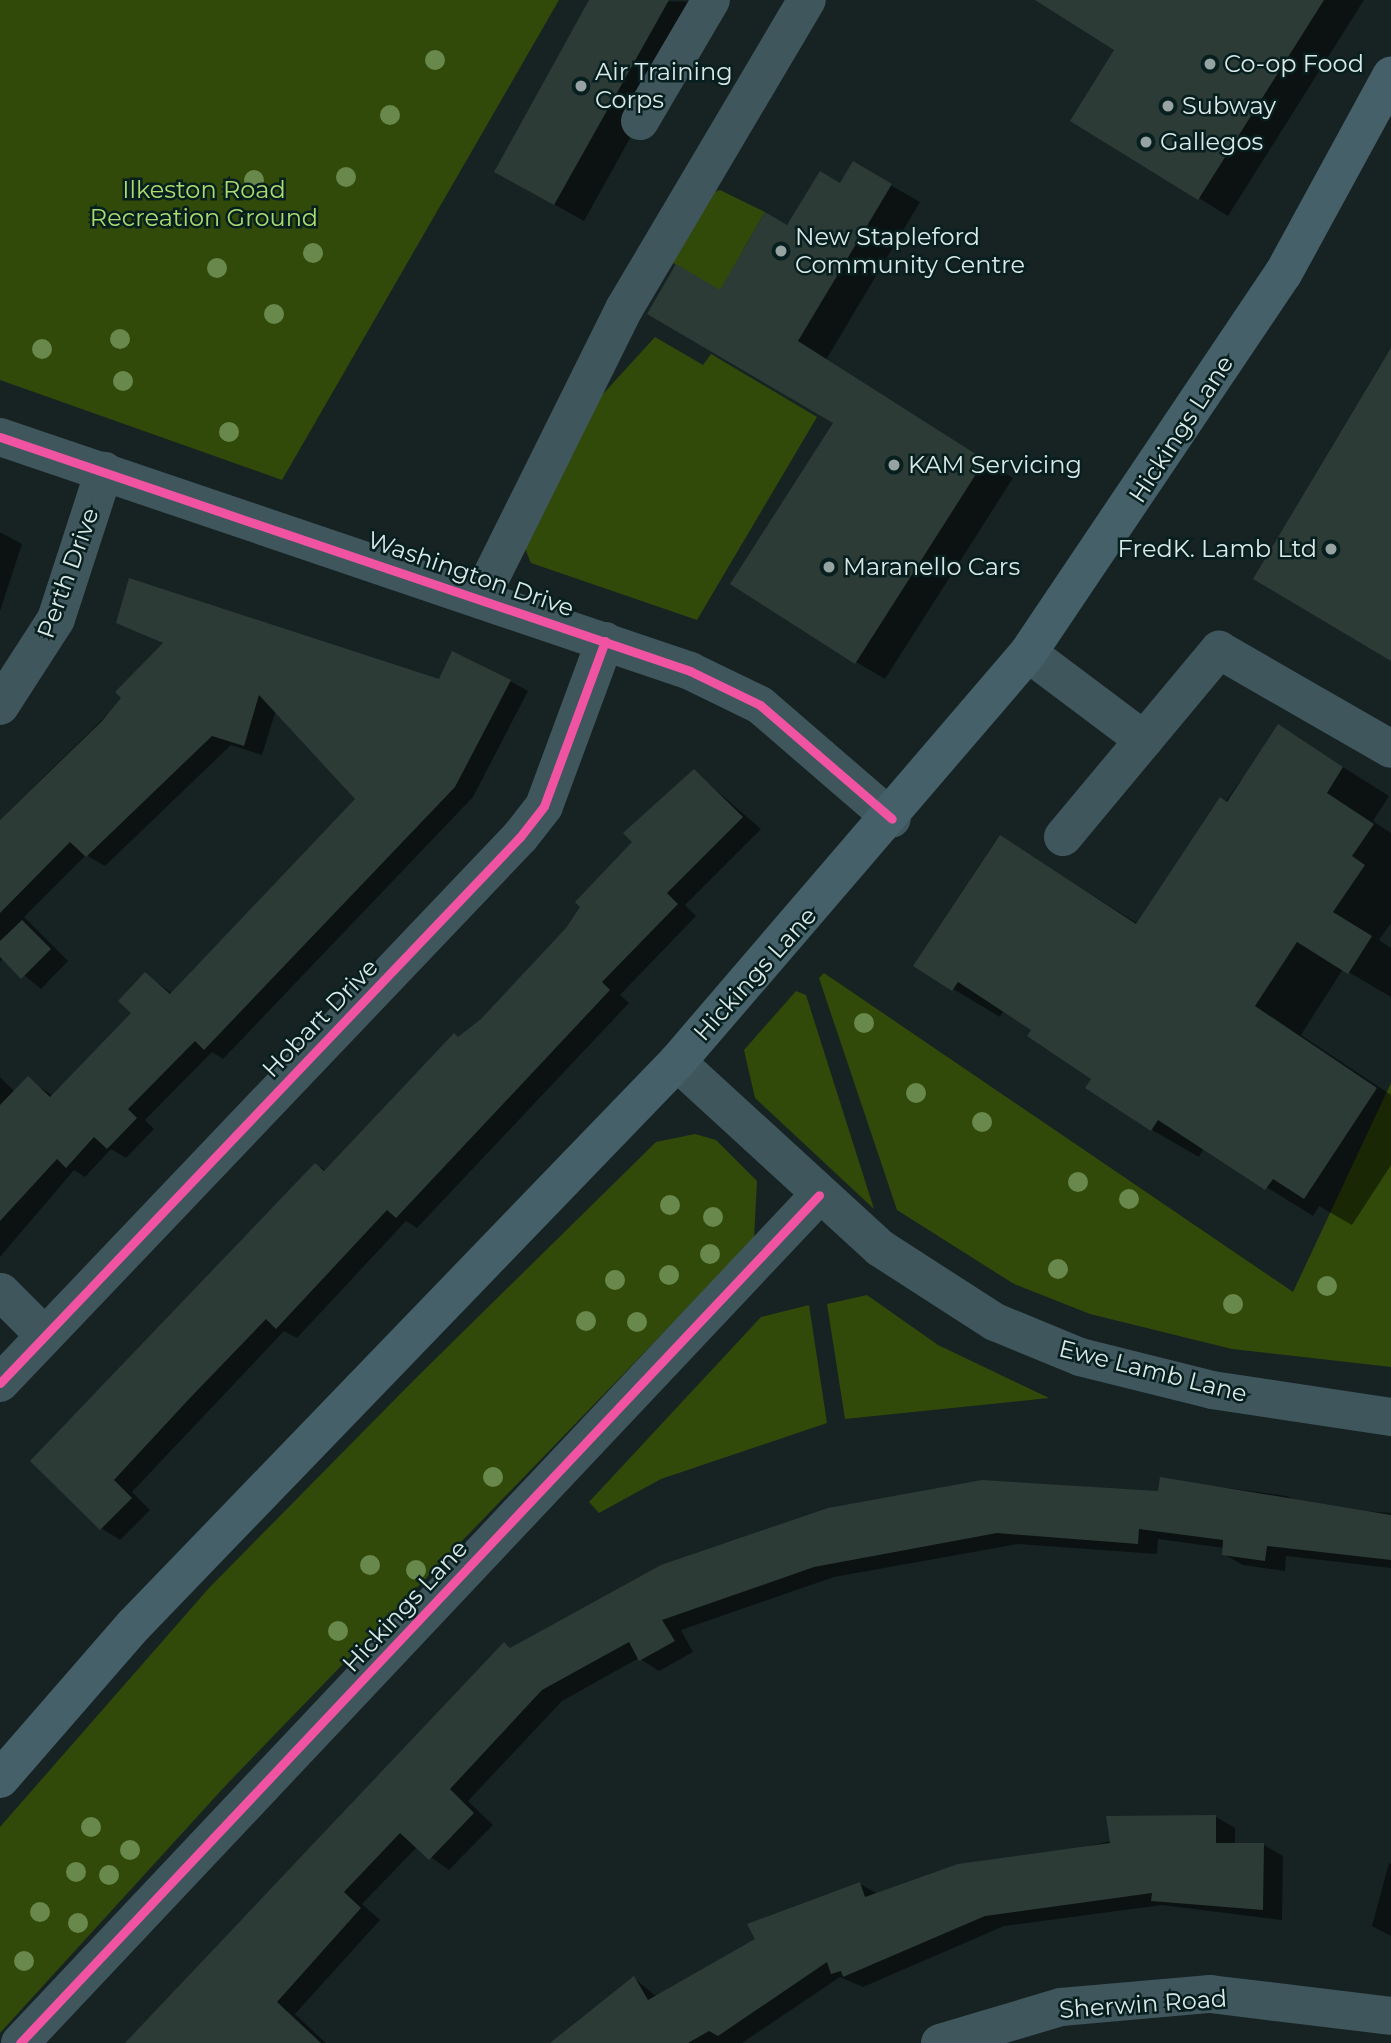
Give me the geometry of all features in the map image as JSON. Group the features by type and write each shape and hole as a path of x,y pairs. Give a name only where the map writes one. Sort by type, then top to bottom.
{"main road":[{"name":"Hickings Lane","path":"0,1779 134,1625 677,1062 892,819 1028,653 1283,274 1391,76"}],"street":[{"path":"640,121 711,0"},
{"path":"481,597 624,309 807,0"},
{"name":"Washington Drive","path":"0,437 481,597 605,641 760,705 892,819"},
{"name":"Perth Drive","path":"0,706 56,619 104,471"},
{"name":"Hobart Drive","path":"0,1383 520,838 544,806 605,641"},
{"path":"1063,837 1219,650 1391,749"},
{"path":"1028,653 1144,740"},
{"name":"Ewe Lamb Lane","path":"677,1062 819,1195 906,1269 1046,1345 1212,1390 1391,1417"},
{"name":"Hickings Lane","path":"20,2043 819,1195"},
{"path":"1,1292 44,1335"},
{"name":"Sherwin Road","path":"940,2043 1061,2007 1210,1994 1391,2016"}],"green space":[{"name":"Ilkeston Road Recreation Ground","path":"0,0 559,0 282,480 0,380"},
{"path":"720,190 765,212 743,250 761,261 737,301 673,263 712,193"},
{"path":"655,337 703,365 711,354 817,417 697,620 531,563 521,539 592,406"},
{"path":"824,973 1293,1292 1391,1083 1391,1367 1232,1349 1090,1314 1014,1284 897,1210 819,978"},
{"path":"796,991 806,995 874,1209 755,1098 744,1050"},
{"path":"695,1134 716,1140 757,1181 754,1239 227,1784 0,2033 0,1827 209,1588 414,1380 656,1142"},
{"path":"867,1295 938,1345 1049,1398 845,1419 827,1304"},
{"path":"809,1305 827,1423 661,1479 599,1513 589,1502 761,1317"}],"building":[{"name":"Air Training Corps","path":"589,0 669,0 554,205 494,172"},
{"path":"1035,0 1324,0 1198,200 1070,121 1114,50"},
{"path":"853,161 892,184 798,341 985,460 855,664 730,584 833,423 647,314 676,264 720,290 765,212 787,225 820,171 840,183"},
{"name":"FredK. Lamb Ltd","path":"1391,348 1391,661 1253,579"},
{"path":"129,578 439,679 452,651 511,680 455,787 204,1050 195,1041 128,1109 137,1118 107,1149 94,1137 66,1168 57,1159 0,1221 0,1105 28,1076 50,1097 131,1013 118,1001 145,972 170,994 355,799 259,695 244,746 212,736 86,857 70,842 0,913 0,820 102,721 121,698 115,692 163,643 116,623"},
{"path":"1278,724 1343,767 1327,793 1374,824 1352,856 1365,865 1333,912 1372,936 1348,974 1297,942 1255,1006 1377,1088 1304,1199 1273,1179 1265,1190 1158,1120 1151,1131 1085,1088 1091,1079 1027,1036 1031,1030 958,982 952,991 913,966 1000,835 1136,924 1220,797 1227,802"},
{"path":"694,769 743,817 667,893 678,904 602,982 610,990 396,1218 387,1210 276,1329 266,1319 114,1480 132,1498 100,1530 30,1461 315,1163 324,1171 454,1033 458,1037 481,1019 566,928 580,907 575,902 632,842 623,833"},
{"path":"22,920 51,949 21,979 0,957 0,941"},
{"path":"1160,1477 1391,1515 1391,1560 1267,1546 1265,1561 1222,1555 1223,1540 1139,1529 1138,1544 997,1533 814,1567 662,1620 675,1641 639,1661 629,1642 542,1690 450,1789 474,1813 429,1860 400,1833 344,1892 361,1908 277,2002 321,2043 125,2043 504,1642 510,1648 661,1565 828,1508 982,1480 1158,1491"},
{"path":"1216,1815 1216,1843 1264,1843 1263,1910 1151,1901 1152,1893 985,1916 843,1977 841,1971 831,1974 827,1962 718,2036 709,2031 688,2043 550,2043 634,1976 648,2000 755,1939 747,1924 860,1882 865,1897 958,1864 1110,1843 1106,1816"}],"cycle path":[{"path":"0,437 690,671 760,705 892,819"},
{"path":"0,1383 520,837 544,806 605,641"},
{"path":"20,2043 819,1195"}],"place":[{"name":"Co-op Food","path":"1210,64"},
{"name":"Air Training Corps","path":"581,86"},
{"name":"Subway","path":"1168,106"},
{"name":"Gallegos","path":"1146,142"},
{"name":"New Stapleford Community Centre","path":"781,251"},
{"name":"KAM Servicing","path":"894,465"},
{"name":"FredK. Lamb Ltd","path":"1331,549"},
{"name":"Maranello Cars","path":"829,567"}]}
